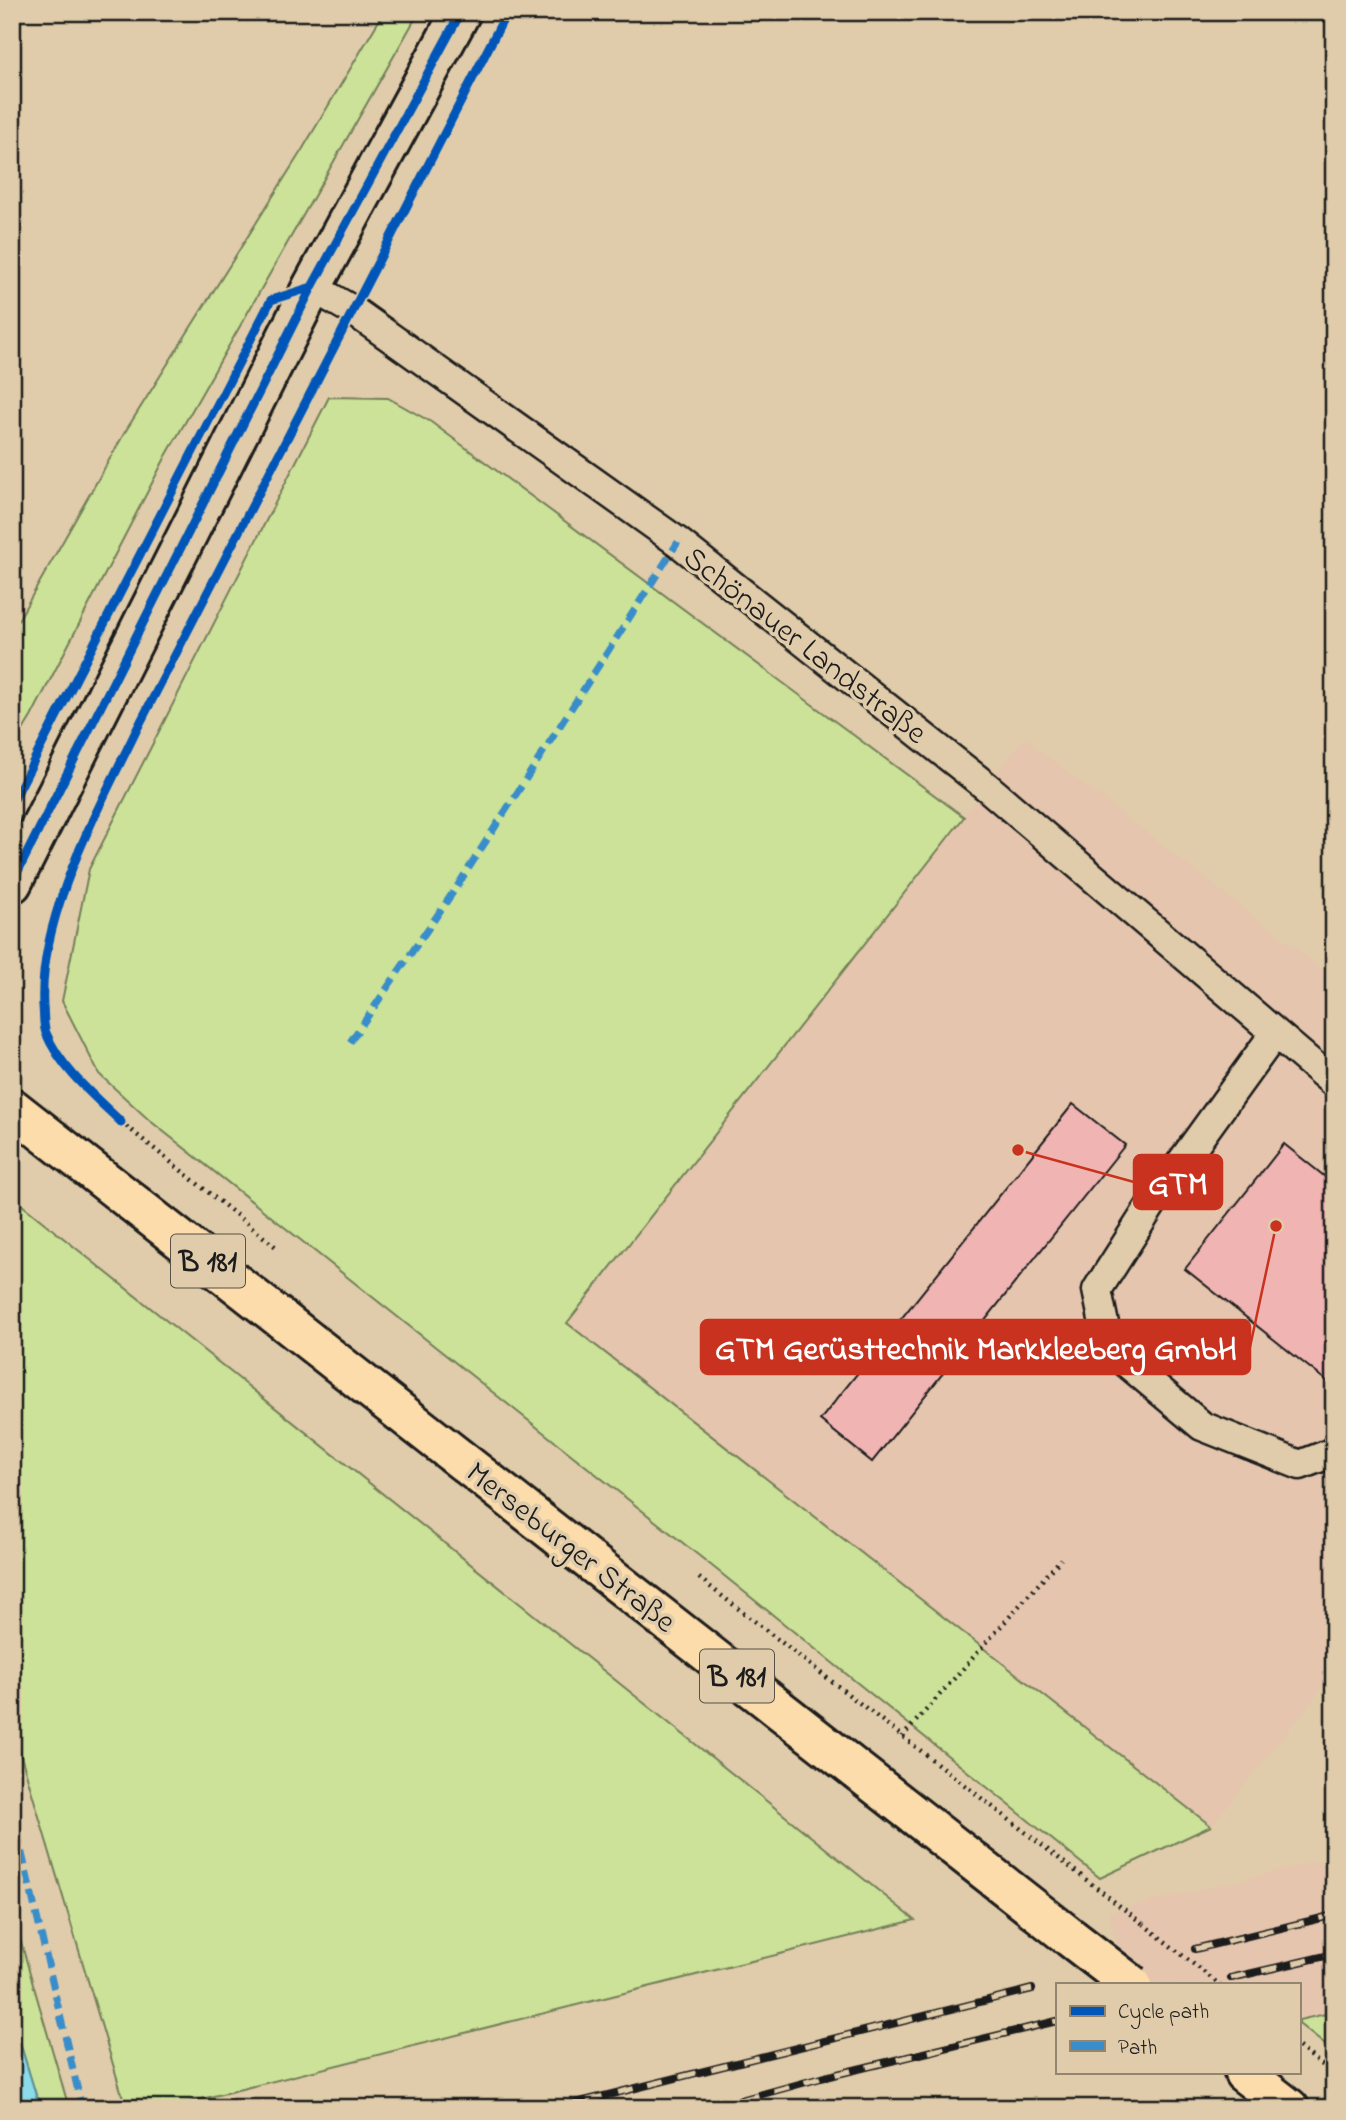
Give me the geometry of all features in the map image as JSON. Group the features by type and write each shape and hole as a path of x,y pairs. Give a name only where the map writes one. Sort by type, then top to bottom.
{"main road":[{"name":"Merseburger Straße","path":"12,1108 1129,1983"},
{"path":"1245,2074 1289,2108"}],"street":[{"path":"12,883 312,287 461,12"}],"lane":[{"name":"Schönauer Landstraße","path":"312,287 352,310 678,542 987,787 1334,1083"},
{"path":"1275,1033 1156,1199 1097,1290 1109,1348 1202,1426 1300,1465 1334,1452"}],"path":[{"path":"121,1122 284,1254"},
{"path":"902,1737 1061,1559"},
{"path":"691,1572 1217,1983"},
{"path":"1300,2048 1334,2074"}],"shaded area":[{"path":"1024,738 1334,978 1334,1673 1211,1826 567,1323"},
{"path":"1334,1857 1334,2012 1300,2021 1300,1983 1127,1983 1109,1912"}],"green space":[{"path":"384,12 419,12 166,456 31,717 12,748 12,631 125,432 302,150"},
{"path":"329,397 388,398 431,422 964,817 567,1323 1211,1826 1100,1878 712,1566 149,1120 99,1074 62,1001 89,869"},
{"path":"12,1197 915,1920 166,2108 126,2108 12,1726"},
{"path":"12,1911 69,2108 40,2108 12,2017"},
{"path":"1334,2012 1334,2052 1300,2025 1300,2020"}],"water":[{"path":"12,2017 40,2108 12,2108"}],"building":[{"path":"1073,1104 1125,1145 872,1462 820,1420"},
{"path":"1284,1144 1334,1184 1334,1387 1185,1269"}],"railway":[{"path":"1195,1949 1334,1915"},
{"path":"1231,1978 1334,1954"},
{"path":"556,2108 1032,1989"},
{"path":"712,2108 821,2078 1056,2021"}],"marked path":[{"path":"350,1042 456,888 678,542"},
{"path":"12,1811 82,2108"}],"cycle path":[{"path":"12,883 312,287 461,12"},
{"path":"121,1122 69,1070 52,1046 45,1030 44,972 60,901 89,829 136,731 507,12"},
{"path":"12,803 271,300 312,287"}],"place":[{"name":"GTM","path":"1018,1150"},
{"name":"GTM Gerüsttechnik Markkleeberg GmbH","path":"1276,1226"}]}
